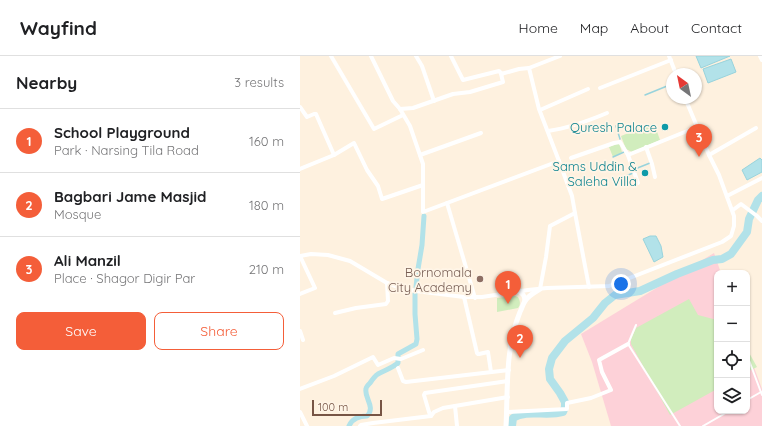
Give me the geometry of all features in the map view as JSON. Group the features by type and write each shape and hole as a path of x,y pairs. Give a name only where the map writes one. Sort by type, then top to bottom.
{"street":[{"path":"332,56 374,129 404,115"},
{"path":"371,56 393,101 400,109 410,126 420,155 423,164 423,212 559,161"},
{"path":"416,56 422,66 434,101"},
{"path":"400,109 413,108 454,94 470,92 503,82 502,74 499,70 463,80 451,56"},
{"path":"502,74 529,68 560,56"},
{"path":"760,56 762,60"},
{"path":"600,88 670,58 674,68"},
{"path":"529,68 540,110 572,196 589,287"},
{"path":"540,110 588,88"},
{"path":"300,294 315,288 300,256 311,254 328,255 350,261 387,284 416,291 475,298 540,289 609,286 722,242 731,236 733,232 733,210 688,104"},
{"path":"301,110 306,117 316,114 334,155"},
{"path":"548,131 560,130 581,124 607,113"},
{"path":"628,154 697,127"},
{"path":"709,154 756,128"},
{"path":"420,155 481,133"},
{"path":"571,158 620,142 628,154 638,183"},
{"path":"300,169 334,155 354,143 367,170 378,186 382,199 423,185"},
{"path":"646,147 655,177"},
{"path":"727,196 762,178"},
{"path":"447,202 475,298"},
{"path":"733,210 741,204 762,221"},
{"path":"506,426 510,350 512,336 517,320 525,301 530,295 540,289 550,226 575,213"},
{"path":"335,313 356,308 386,304 388,301 387,284"},
{"path":"518,292 523,294 525,301"},
{"path":"464,297 477,353 488,352 491,372"},
{"path":"300,331 303,340"},
{"path":"507,412 567,410 567,403 591,398 612,390 602,372 599,360 628,344"},
{"path":"300,389 334,376 373,357 378,365 394,358 401,359 423,350"},
{"path":"398,368 404,382 509,370"},
{"path":"431,416 424,395 425,393 508,380"},
{"path":"360,426 431,416 434,412 443,408 508,397"},
{"path":"455,406 457,426"},
{"path":"300,412 307,426"}],"lane":[{"path":"636,325 628,344 680,426"},
{"path":"750,363 761,394 750,399"},
{"path":"703,426 724,414"}],"shaded area":[{"path":"714,253 720,270 714,270 714,414 750,414 750,356 762,389 762,426 611,426 592,362 581,334"}],"green space":[{"path":"654,123 660,140 632,152 626,149 621,136"},
{"path":"619,143 622,152 613,157 609,147"},
{"path":"518,297 520,301 518,308 497,312 497,298"},
{"path":"689,299 698,315 714,319 714,391 670,415 631,344 631,339 636,328"},
{"path":"750,354 757,367 750,370"}],"water":[{"path":"696,56 730,56 701,68"},
{"path":"731,59 736,72 708,83 703,69"},
{"path":"760,158 762,160 762,172 747,180 742,170"},
{"path":"650,236 656,236 661,246 663,257 654,262 643,239"}],"waterway":[{"path":"645,95 666,86"},
{"path":"616,126 620,139"},
{"path":"613,157 624,152"},
{"path":"635,169 650,163"},
{"path":"621,178 633,173"},
{"path":"512,426 513,418 519,415 563,412 565,402 550,379 549,369 552,358 565,341 593,318 605,303 615,295 640,291 677,274 713,260 722,259 731,254 747,232 749,219 758,200 762,196"},
{"path":"416,287 422,245 424,216"},
{"path":"349,426 354,420 359,417 367,416 369,413 370,406 366,392 367,386 378,374 398,363 398,354 416,344 415,294"}],"place":[{"name":"Quresh Palace","path":"665,127"},
{"name":"Ali Manzil","path":"699,157"},
{"name":"Sams Uddin & Saleha Villa","path":"645,173"},
{"name":"Bornomala City Academy","path":"480,279"},
{"name":"School Playground","path":"508,304"},
{"name":"Bagbari Jame Masjid","path":"520,358"}]}
